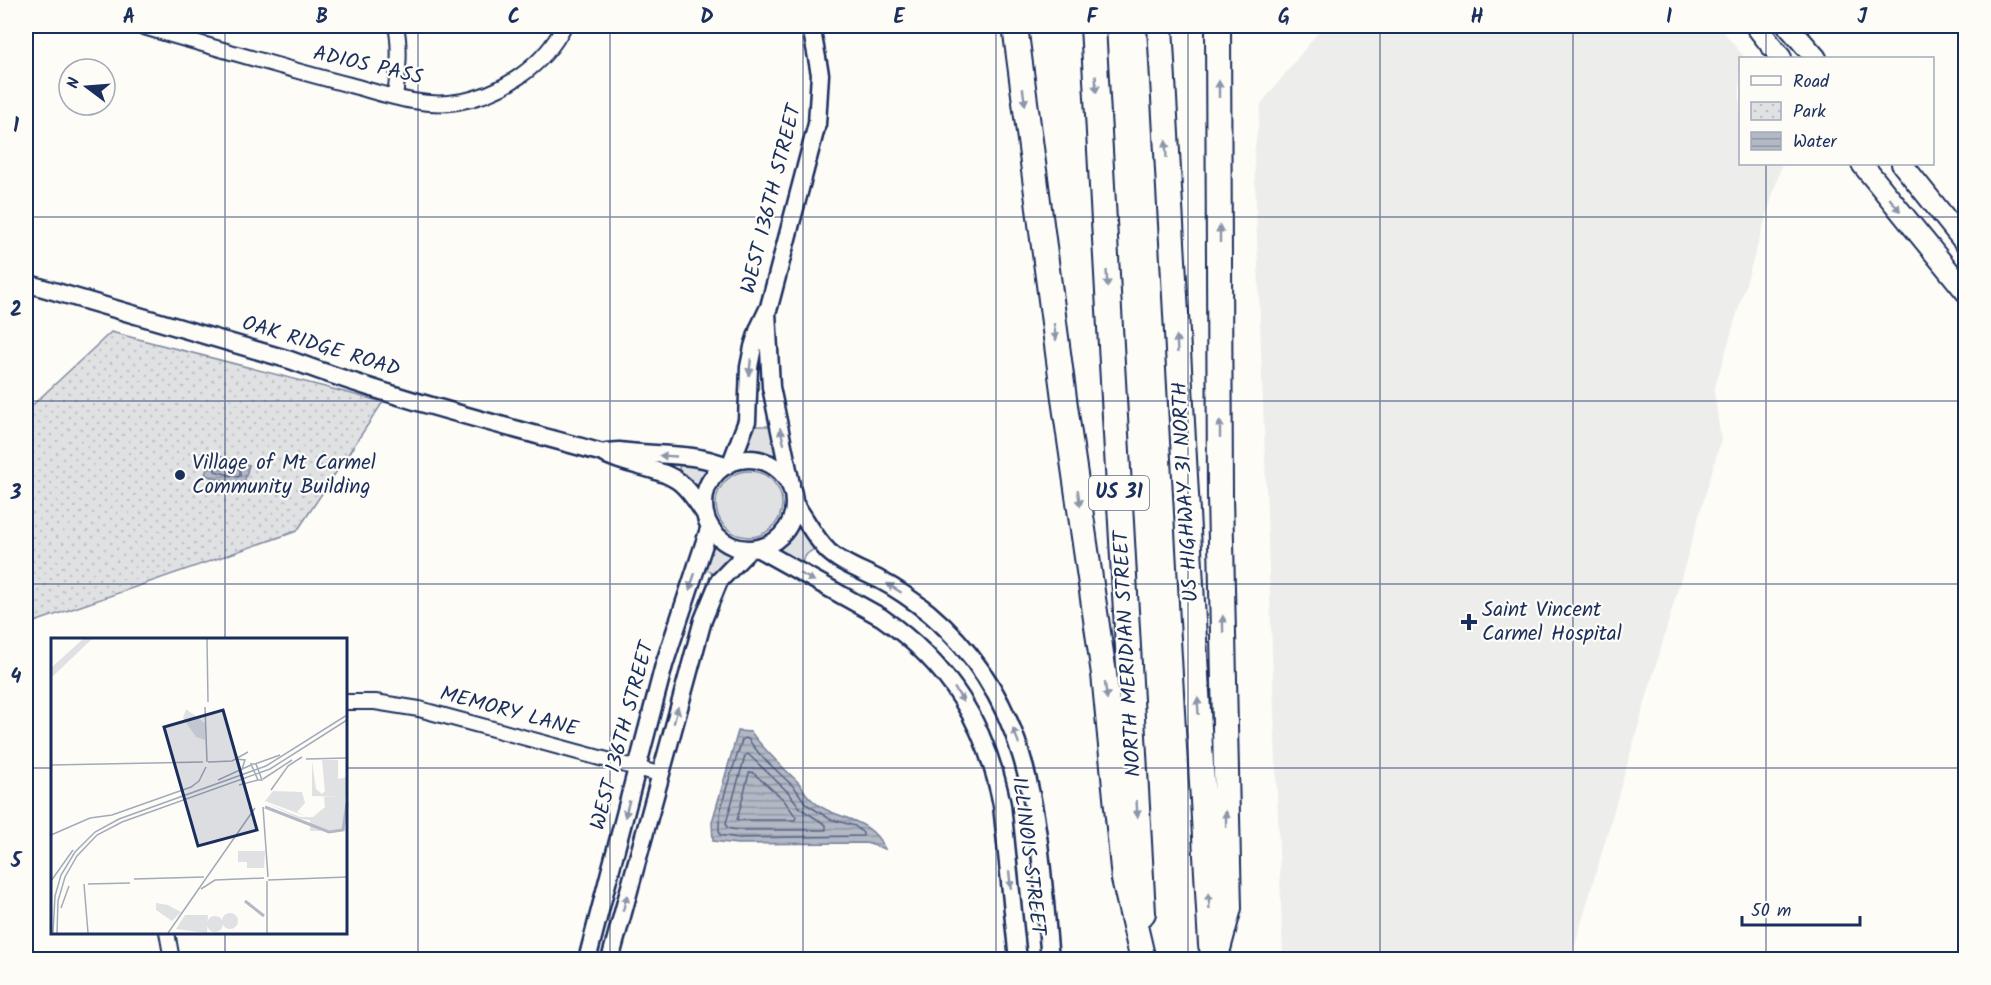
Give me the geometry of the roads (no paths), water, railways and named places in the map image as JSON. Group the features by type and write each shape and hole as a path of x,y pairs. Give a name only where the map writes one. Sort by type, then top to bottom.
{"highway":[{"name":"NORTH MERIDIAN STREET","path":"1093,26 1144,960"},
{"name":"US HIGHWAY 31 NORTH","path":"1160,26 1214,960"},
{"path":"1214,960 1228,908 1220,495 1218,26"},
{"path":"1015,30 1101,654 1124,879 1144,960"}],"main road":[{"path":"1756,26 1780,57"},
{"path":"1788,26 1815,57"},
{"path":"1863,165 1965,292"},
{"path":"1903,165 1965,244"}],"street":[{"name":"ADIOS PASS","path":"140,26 324,79 423,102 456,102 492,93 517,78 540,58 564,26"},
{"path":"395,97 399,50 396,26"},
{"name":"WEST 136TH STREET","path":"728,465 747,421 749,367 753,347 767,312 817,124 820,74 811,26"},
{"name":"OAK RIDGE ROAD","path":"26,283 603,453 616,460 660,473 679,482 707,520"},
{"name":"WEST 136TH STREET","path":"767,312 771,387 788,461 793,498"},
{"name":"OAK RIDGE ROAD","path":"603,453 619,451 698,458 728,465"},
{"path":"610,960 690,662 715,588 725,574 753,549 771,543 790,522 793,498 781,472 767,463 751,459 728,465 710,482 705,497 707,520 718,537 735,547 753,549"},
{"name":"ILLINOIS STREET","path":"793,498 817,538 829,552 906,596 950,632 984,674 996,695 1016,737 1034,806 1050,960"},
{"name":"WEST 136TH STREET","path":"587,960 664,665 707,520"},
{"name":"ILLINOIS STREET","path":"753,549 881,617 932,660 960,695 981,735 998,785 1018,960"},
{"name":"MEMORY LANE","path":"346,702 375,702 419,709 659,774"},
{"path":"167,934 172,960"}],"water":[{"path":"212,454 249,465 243,486 205,475"},
{"path":"738,731 751,732 819,806 860,823 878,837 885,849 866,843 737,844 713,841 712,822"}],"place":[{"name":"Village of Mt Carmel Community Building","path":"180,475"},
{"name":"Saint Vincent Carmel Hospital","path":"1469,622"}]}
